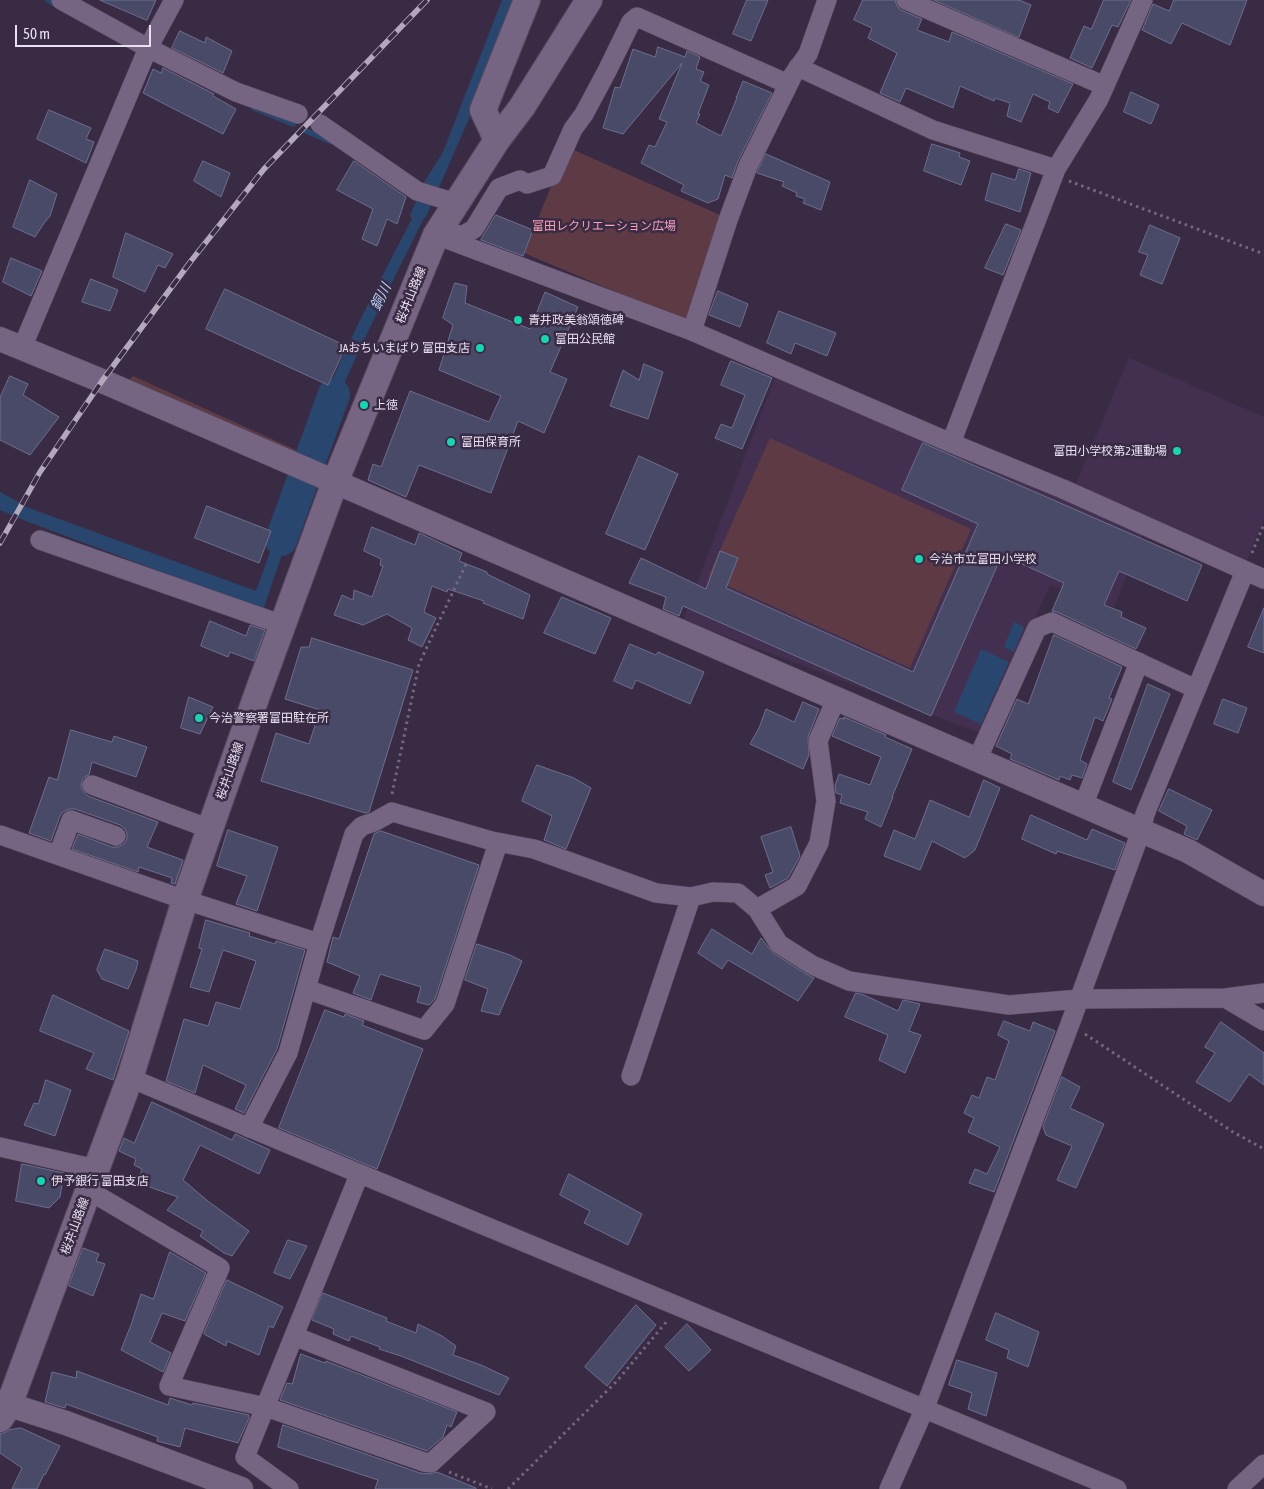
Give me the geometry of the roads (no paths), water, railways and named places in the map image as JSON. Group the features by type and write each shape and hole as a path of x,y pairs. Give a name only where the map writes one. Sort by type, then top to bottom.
{"main road":[{"path":"497,140 483,110 527,0"},
{"name":"桜井山路線","path":"3,1409 130,1078 185,900 335,482 438,231 497,140 522,107 589,0"}],"street":[{"path":"61,0 148,48 236,92 298,114"},
{"path":"22,348 148,48 174,0"},
{"path":"692,331 728,220 745,175 788,84 808,54 827,0"},
{"path":"906,0 1104,86"},
{"path":"951,443 1055,172 1099,99 1143,0"},
{"path":"438,231 461,236 474,229 500,188 520,180 527,184 552,176 573,129 584,114 632,22 637,17 788,84"},
{"path":"798,68 933,130 1055,172"},
{"path":"320,124 417,191 456,203"},
{"path":"438,231 692,331 951,443 1063,489 1264,580"},
{"path":"0,339 102,381 1188,851 1264,894"},
{"path":"40,540 283,625"},
{"path":"889,1489 924,1410 1070,1024 1141,831 1145,814 1244,571"},
{"path":"977,760 1037,628 1052,622 1196,689"},
{"path":"1083,806 1140,662"},
{"path":"757,909 797,886 819,842 826,801 818,741 836,699"},
{"path":"92,785 210,829"},
{"path":"249,1128 288,1053 354,834 362,826 392,812 498,843 534,849 656,892 691,897 713,892 738,894 757,909 779,944 812,965 849,981 1009,1005 1079,999 1225,998 1264,993"},
{"path":"58,855 70,820 116,836"},
{"path":"0,835 185,900 320,943"},
{"path":"306,989 424,1030 445,1004 498,843"},
{"path":"631,1076 691,897"},
{"path":"1225,998 1264,1021"},
{"path":"130,1078 359,1175 1117,1489"},
{"path":"0,1147 92,1179 220,1268 169,1386 266,1407 431,1463 486,1412 294,1336"},
{"path":"289,1489 245,1457 359,1175"},
{"path":"3,1409 66,1423 241,1489"},
{"path":"1237,1489 1264,1464"}],"water":[{"path":"502,0 513,0 468,121 426,217 371,326 322,436 310,431 349,342 412,219 410,215 425,181 443,152"},
{"path":"0,492 29,508 256,591 290,497 300,501 263,610 0,510"},
{"path":"1014,622 1024,627 1014,652 1004,647"},
{"path":"981,649 1009,662 981,724 954,712"}],"waterway":[{"path":"48,0 59,6"},
{"path":"254,108 293,124"},
{"path":"306,131 332,142"},
{"name":"銅川","path":"281,540 334,394"}],"railway":[{"path":"0,543 40,472 102,381 191,261 264,169 427,0"}],"place":[{"name":"青井政美翁頌徳碑","path":"518,320"},
{"name":"富田公民館","path":"545,339"},
{"name":"JAおちいまばり 富田支店","path":"480,348"},
{"name":"上徳","path":"364,405"},
{"name":"富田保育所","path":"451,442"},
{"name":"富田小学校第2運動場","path":"1177,451"},
{"name":"今治市立富田小学校","path":"919,559"},
{"name":"今治警察署富田駐在所","path":"199,718"},
{"name":"伊予銀行 富田支店","path":"41,1181"}],"park label":[{"name":"富田レクリエーション広場","path":"604,226"}]}
